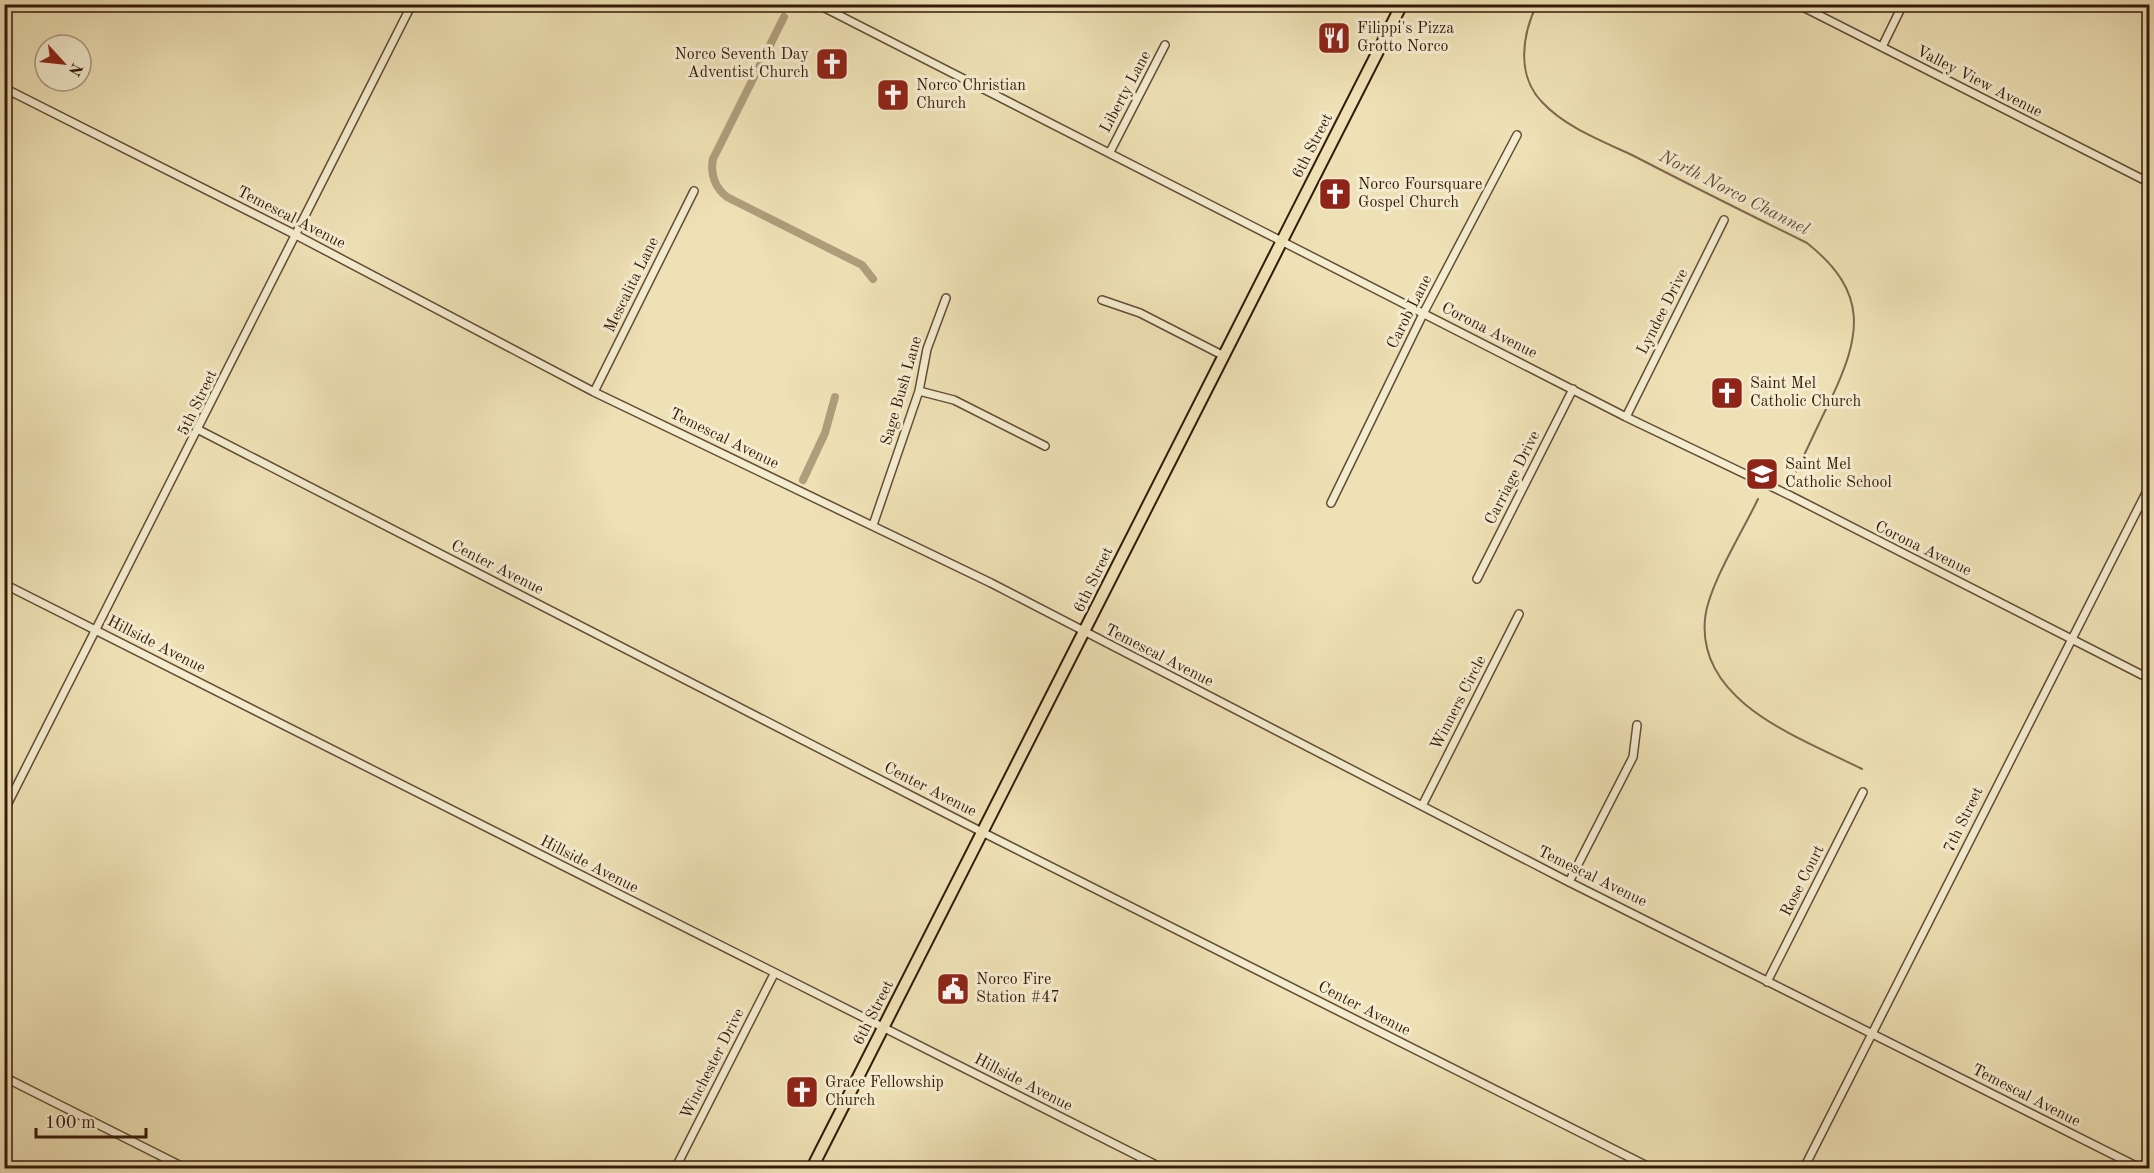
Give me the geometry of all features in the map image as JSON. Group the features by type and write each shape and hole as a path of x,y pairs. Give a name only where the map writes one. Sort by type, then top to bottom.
{"main road":[{"name":"6th Street","path":"812,1168 1085,634 1402,4"}],"street":[{"name":"5th Street","path":"4,811 98,631 412,4"},
{"name":"Valley View Avenue","path":"1797,4 2150,183"},
{"path":"1882,47 1903,4"},
{"name":"Corona Avenue","path":"818,5 1626,417 1791,496 2150,680"},
{"name":"Liberty Lane","path":"1110,152 1166,45"},
{"name":"Temescal Avenue","path":"4,87 296,235 594,392 873,525 1423,804 1569,882 2140,1168"},
{"name":"Carob Lane","path":"1331,503 1424,312 1517,135"},
{"name":"Mescalita Lane","path":"594,392 694,191"},
{"name":"Lyndee Drive","path":"1626,417 1724,220"},
{"name":"Sage Bush Lane","path":"873,525 919,391 927,349 946,298"},
{"path":"1102,300 1140,313 1224,356"},
{"name":"Carriage Drive","path":"1477,579 1573,390"},
{"path":"919,391 954,400 1045,446"},
{"name":"Center Avenue","path":"199,430 982,832 1651,1168"},
{"name":"7th Street","path":"1804,1168 2070,637 2150,485"},
{"name":"Hillside Avenue","path":"4,584 1162,1168"},
{"name":"Winners Circle","path":"1423,804 1519,614"},
{"path":"1569,882 1634,757 1637,725"},
{"name":"Rose Court","path":"1767,982 1863,792"},
{"name":"Winchester Drive","path":"676,1167 774,974"},
{"path":"4,1077 185,1168"}],"waterway":[{"name":"North Norco Channel","path":"1537,4 1525,42 1525,67 1534,91 1551,111 1584,133 1807,243 1827,261 1842,280 1850,298 1854,316 1853,336 1840,378 1792,480"},
{"path":"784,17 713,159 714,180 727,197 862,265 873,279"},
{"path":"803,480 825,433 835,397"},
{"name":"North Norco Channel","path":"1758,499 1712,591 1705,619 1707,648 1718,674 1735,695 1758,714 1783,730 1862,769"}],"place":[{"name":"Filippi's Pizza Grotto Norco","path":"1334,38"},
{"name":"Norco Seventh Day Adventist Church","path":"832,64"},
{"name":"Norco Christian Church","path":"893,95"},
{"name":"Norco Foursquare Gospel Church","path":"1335,194"},
{"name":"Saint Mel Catholic Church","path":"1727,393"},
{"name":"Saint Mel Catholic School","path":"1762,474"},
{"name":"Norco Fire Station #47","path":"953,989"},
{"name":"Grace Fellowship Church","path":"802,1092"}]}
